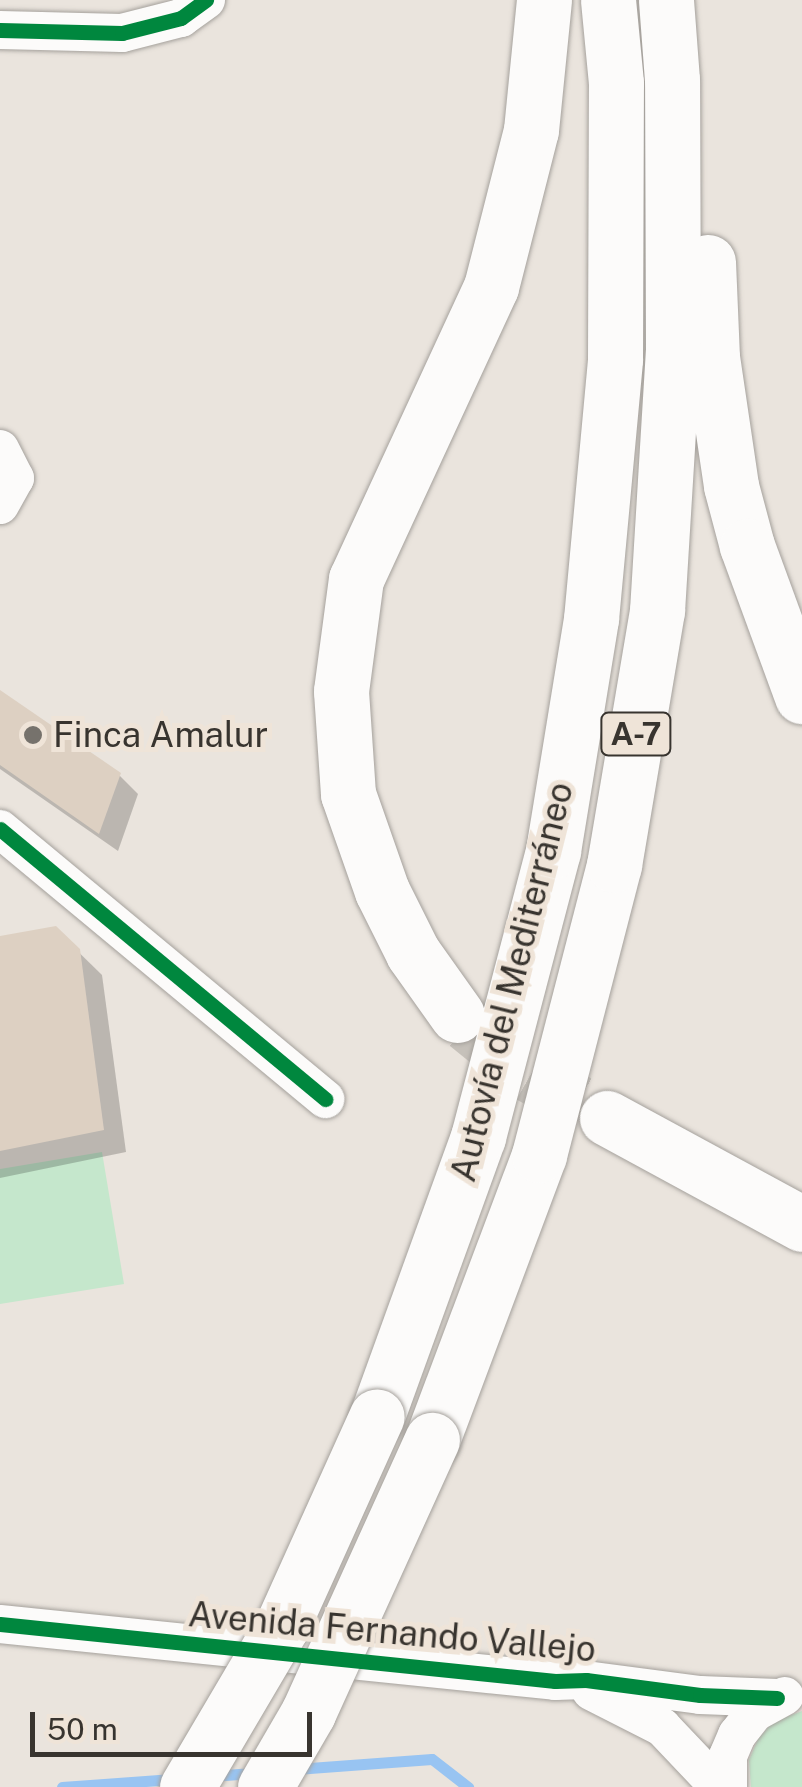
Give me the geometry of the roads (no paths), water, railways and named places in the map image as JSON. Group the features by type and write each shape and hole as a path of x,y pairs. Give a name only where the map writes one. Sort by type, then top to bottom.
{"highway":[{"path":"457,1015 413,952 382,891 348,794 341,691 356,579 491,286 531,130 544,0"},
{"name":"Autovía del Mediterráneo","path":"187,1787 282,1626 377,1416 478,1137 553,850 591,619 615,359 616,83 608,0"},
{"name":"Autovía del Mediterráneo","path":"264,1787 308,1713 432,1440 539,1155 614,865 657,610 673,348 672,80 666,0"},
{"path":"694,0 712,356 720,432 747,546 802,696"},
{"path":"607,1118 802,1224"}],"street":[{"path":"0,30 122,32 181,18 206,0"},
{"path":"0,449 16,478 0,505"},
{"path":"0,828 325,1099"},
{"name":"Avenida Fernando Vallejo","path":"0,1624 556,1681 790,1695"},
{"name":"Avenida Fernando Vallejo","path":"556,1681 602,1695 662,1727 719,1787"},
{"path":"728,1787 728,1756 737,1735 754,1713 790,1695"}],"waterway":[{"path":"296,1769 432,1759 468,1787"},
{"path":"211,1776 253,1773"},
{"path":"62,1787 173,1779"}],"tunnel":[{"path":"467,1024 530,1075 607,1118"}],"place":[{"name":"Finca Amalur","path":"33,735"}]}
